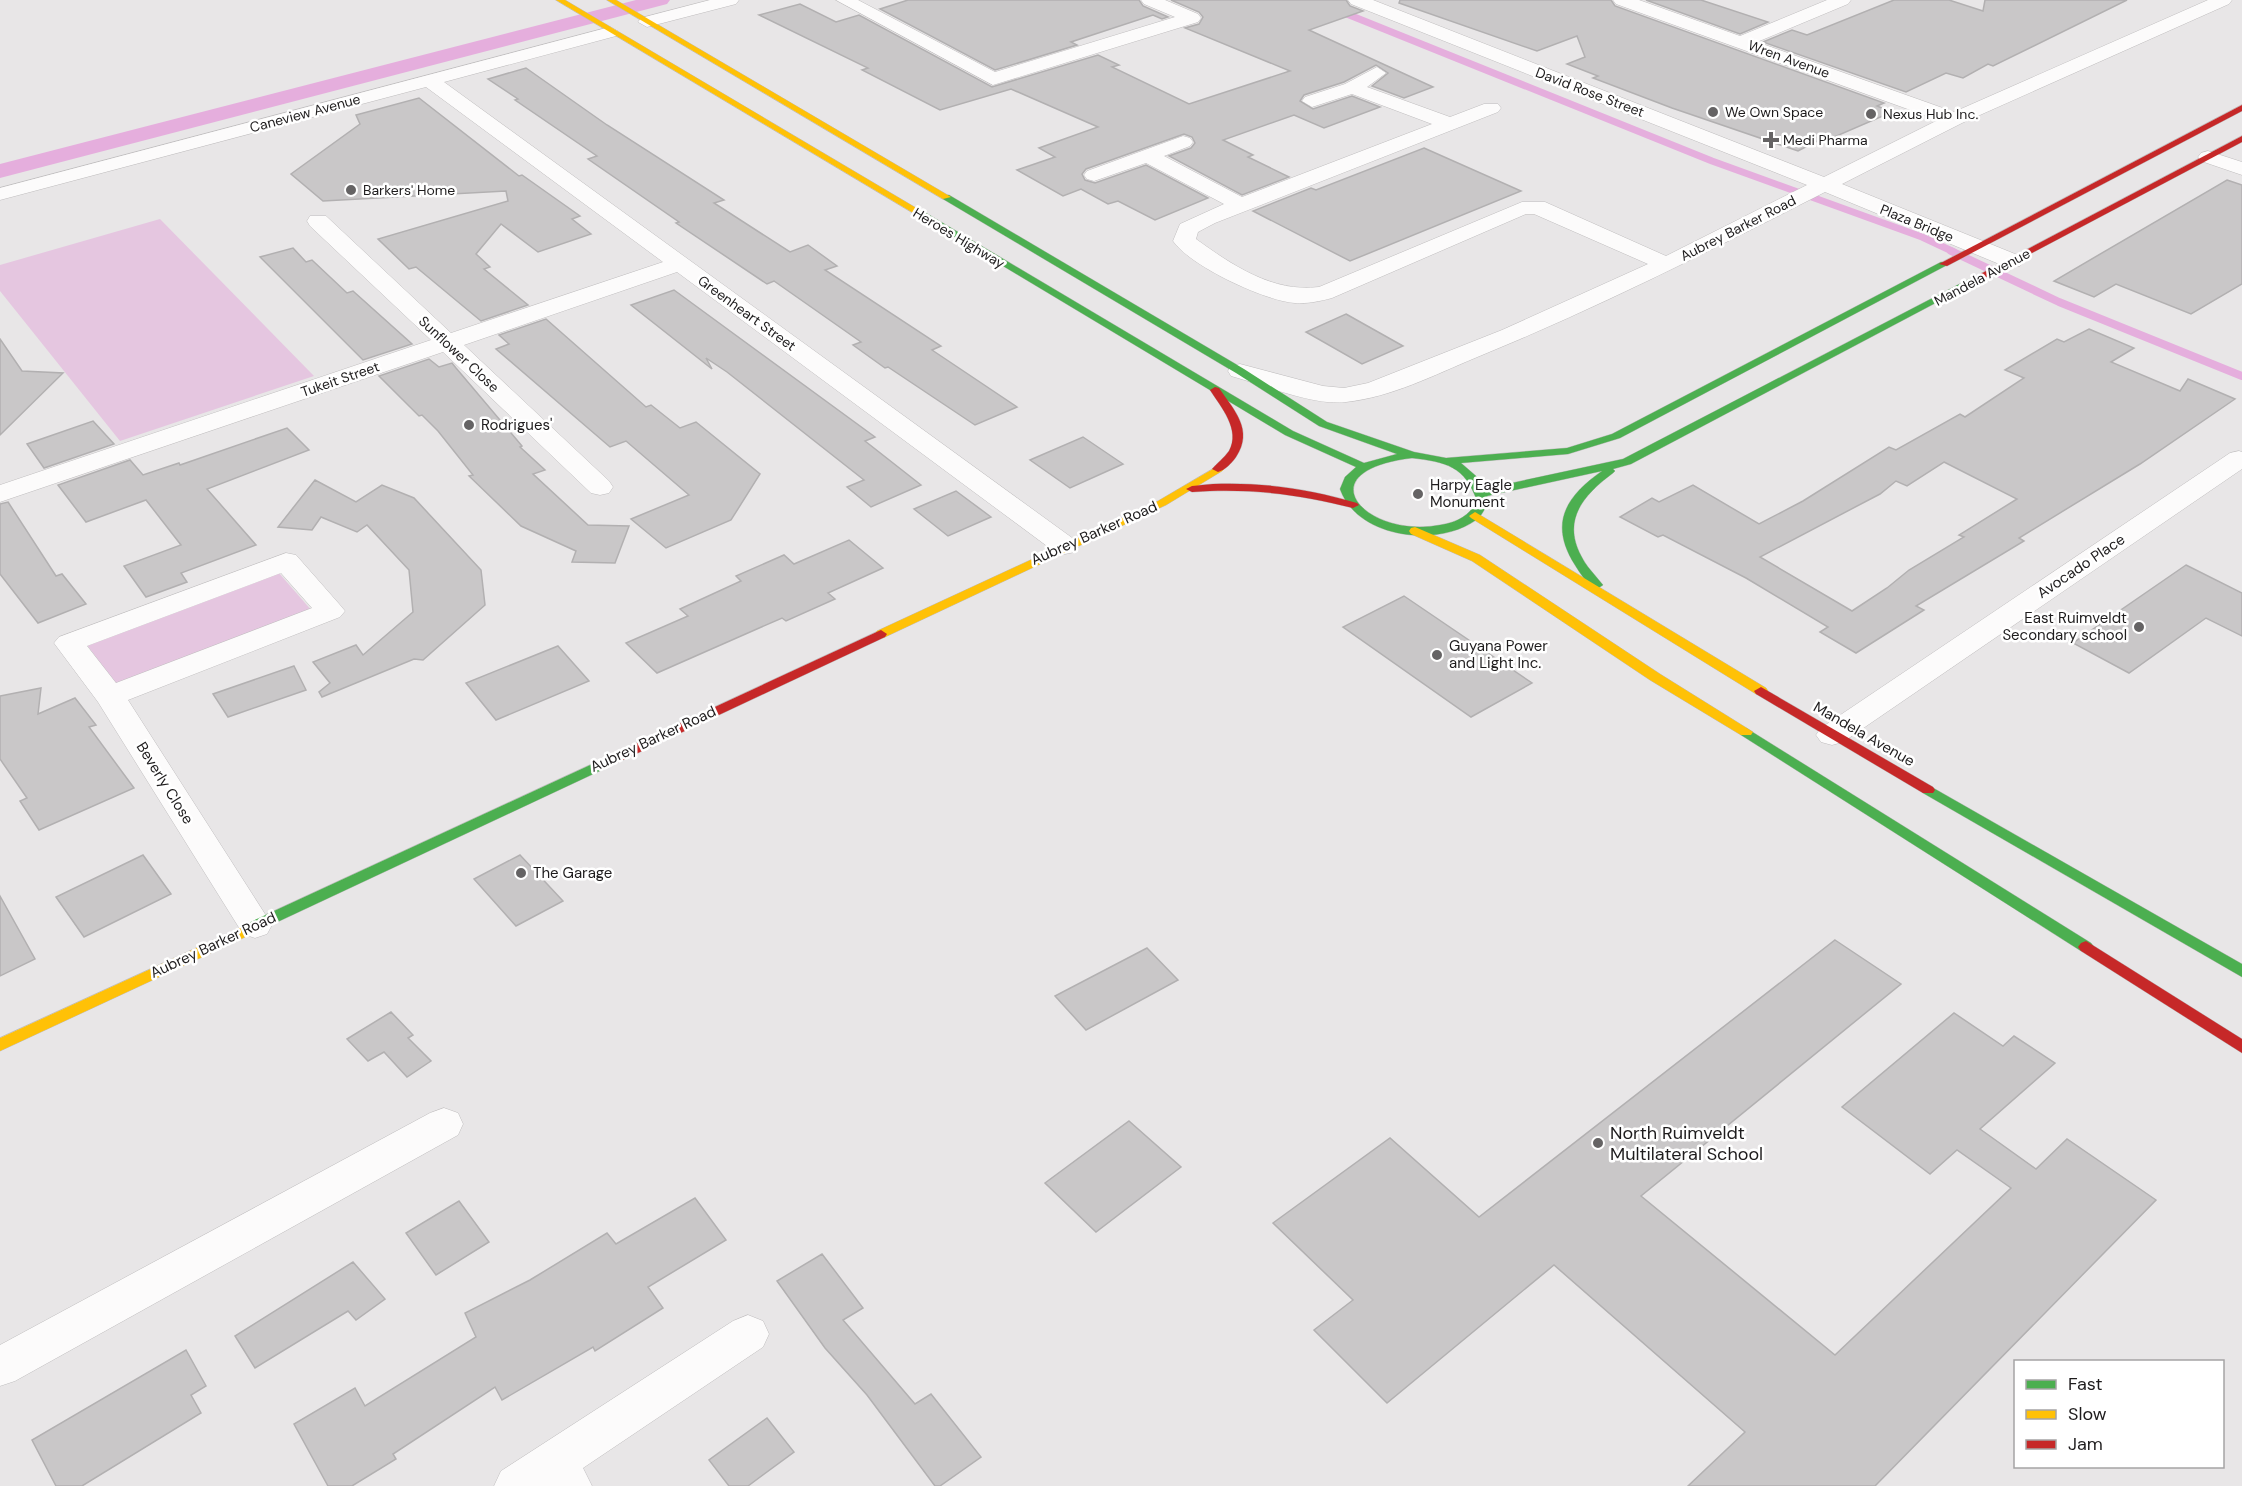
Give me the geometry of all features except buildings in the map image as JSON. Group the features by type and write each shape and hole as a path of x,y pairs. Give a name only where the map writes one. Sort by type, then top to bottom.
{"main road":[{"name":"Heroes Highway","path":"560,0 1353,470"},
{"name":"Heroes Highway","path":"611,0 1240,371 1323,424 1412,455"},
{"path":"1445,461 1568,451 1616,436 2242,108"},
{"name":"Mandela Avenue","path":"1484,493 1627,462 2242,139"},
{"name":"Aubrey Barker Road","path":"0,1045 1065,546 1162,503 1232,464 1240,445 1240,432 1215,390"},
{"path":"1353,505 1347,494 1347,483 1353,470 1385,458 1412,455 1445,461 1464,469 1477,480 1484,493 1483,505 1475,516 1460,525 1439,530 1415,531"},
{"path":"1618,604 1587,575 1570,545 1565,520 1575,496 1599,476 1627,462"},
{"path":"1184,490 1242,483 1307,490 1353,505 1378,523 1415,531 1476,558 1655,677 1794,761 2242,1047"},
{"name":"Mandela Avenue","path":"1475,516 1832,735 2242,971"}],"street":[{"path":"642,19 730,0"},
{"path":"845,0 993,80 1192,18 1150,0"},
{"name":"David Rose Street","path":"1357,0 1823,184"},
{"name":"Wren Avenue","path":"1622,0 1955,119"},
{"path":"1741,42 1842,0"},
{"name":"Aubrey Barker Road","path":"1240,371 1294,387 1344,395 1374,390 1510,335 1667,264 1955,119 2223,0"},
{"name":"Caneview Avenue","path":"0,194 429,80 604,28"},
{"path":"1312,101 1352,88 1377,73"},
{"name":"Greenheart Street","path":"429,80 1065,546"},
{"path":"1352,88 1450,124"},
{"path":"1491,108 1242,205 1188,229 1184,241 1199,253 1268,290 1296,296 1324,293 1522,208 1537,207 1667,264"},
{"path":"1094,175 1183,142"},
{"path":"1146,155 1242,205"},
{"path":"2208,157 2242,169"},
{"name":"Plaza Bridge","path":"1823,184 2012,261"},
{"name":"Sunflower Close","path":"318,221 600,487"},
{"name":"Tukeit Street","path":"0,494 680,264"},
{"name":"Avocado Place","path":"1832,735 2239,459 2242,461"},
{"name":"Beverly Close","path":"110,696 330,611 286,561 69,644 110,696 255,925"},
{"path":"0,1367 444,1124"},
{"path":"517,1486 562,1474 748,1334"}],"shaded area":[{"path":"160,219 314,376 120,441 0,291 0,265"},
{"path":"278,572 312,611 118,688 87,645"}],"waterway":[{"path":"0,171 660,0"},
{"path":"1312,0 1712,161 1922,237 1954,252"},
{"path":"1951,251 2059,302 2242,376"}],"traffic: fast":[{"path":"946,197 1240,371 1323,424 1412,455"},
{"path":"923,215 1289,433 1362,466"},
{"path":"1445,461 1568,451 1616,436 1944,264"},
{"path":"1484,493 1627,462 1974,280"},
{"path":"1412,455 1448,461 1465,471 1472,478 1483,501 1475,515 1448,528 1418,531 1388,527 1363,515 1350,501 1346,489 1349,479 1357,471 1370,464 1412,455"},
{"path":"1597,585 1583,569 1574,553 1568,538 1567,524 1571,510 1579,497 1609,471"},
{"path":"1746,732 2086,947"},
{"path":"251,928 601,765"},
{"path":"1928,790 2242,971"}],"traffic: slow":[{"path":"560,0 923,215"},
{"path":"611,0 946,197"},
{"path":"881,634 1162,503 1218,469"},
{"path":"1475,516 1761,691"},
{"path":"1415,531 1476,558 1655,677 1746,732"},
{"path":"0,1045 251,928"}],"traffic: jam":[{"path":"1944,264 2242,108"},
{"path":"1974,280 2242,139"},
{"path":"1215,390 1234,421 1239,439 1236,448 1218,469"},
{"path":"1192,489 1273,488 1313,494 1353,505"},
{"path":"601,765 881,634"},
{"path":"1761,691 1928,790"},
{"path":"2086,947 2242,1047"}],"place":[{"name":"We Own Space","path":"1713,112"},
{"name":"Nexus Hub Inc.","path":"1871,114"},
{"name":"Medi Pharma","path":"1771,140"},
{"name":"Barkers' Home","path":"351,190"},
{"name":"Rodrigues'","path":"469,425"},
{"name":"Harpy Eagle Monument","path":"1418,494"},
{"name":"East Ruimveldt Secondary school","path":"2139,627"},
{"name":"Guyana Power and Light Inc.","path":"1437,655"},
{"name":"The Garage","path":"521,873"},
{"name":"North Ruimveldt Multilateral School","path":"1598,1143"}]}
